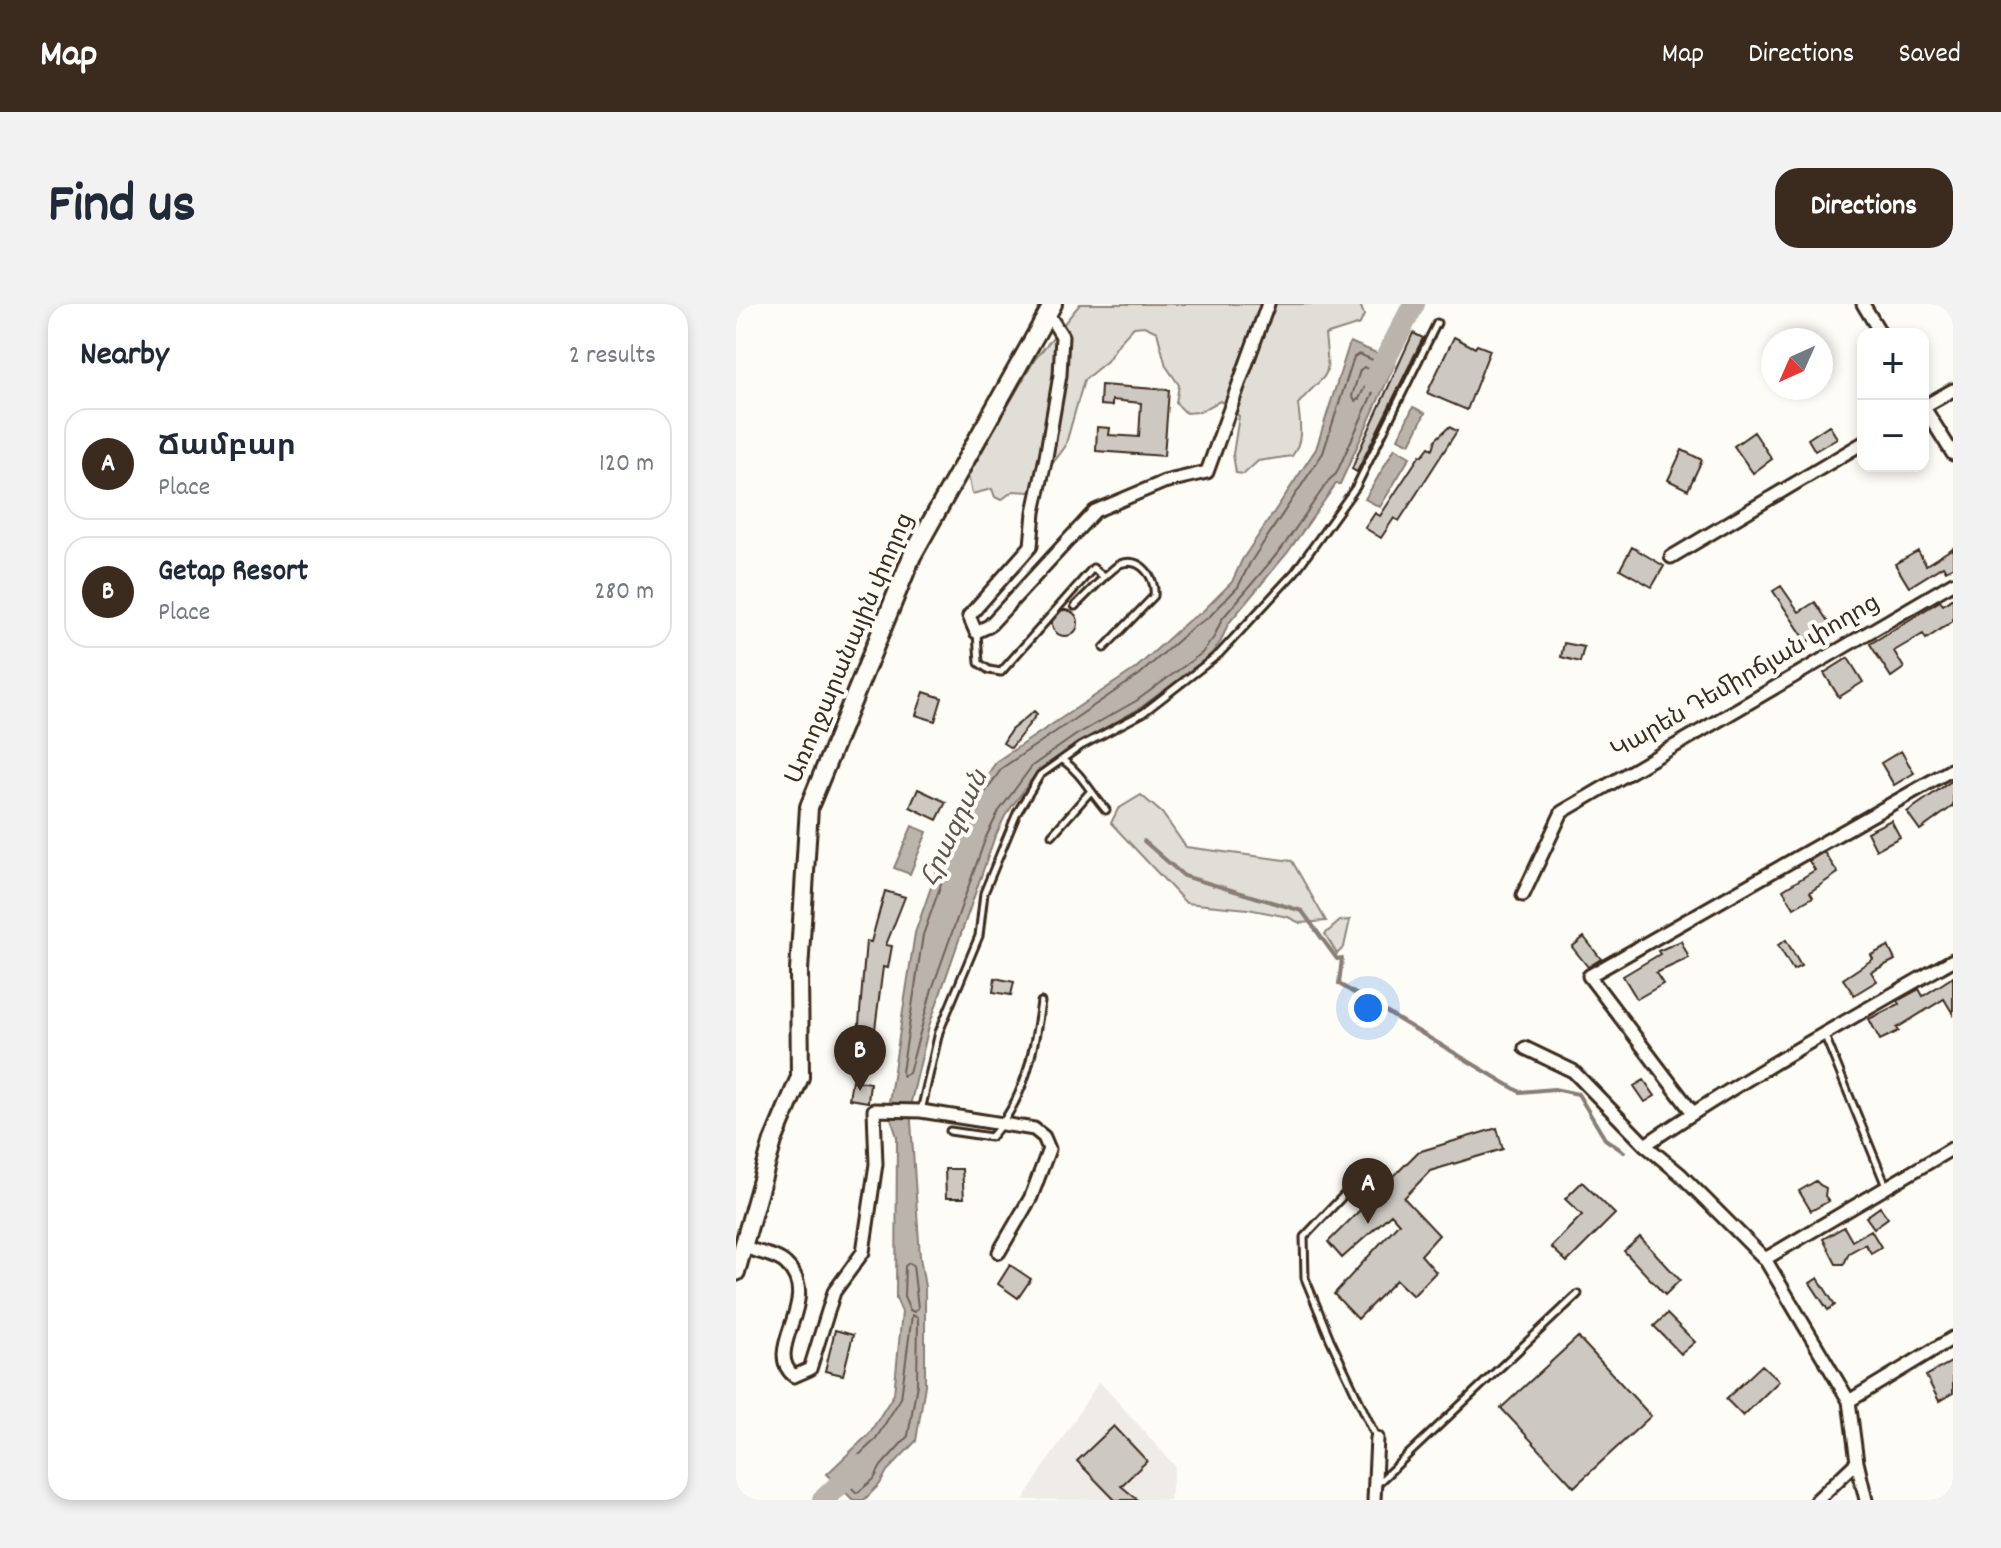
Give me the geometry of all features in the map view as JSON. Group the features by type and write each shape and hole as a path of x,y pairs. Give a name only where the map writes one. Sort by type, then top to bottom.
{"main road":[{"name":"Առողջարանային փողոց","path":"736,1272 773,1141 800,1077 799,971 809,807 912,556 1050,309"}],"street":[{"path":"1050,309 1062,336 1060,375 1034,512 1031,546 969,616 976,632 989,626 1095,511 1164,482 1207,472 1268,304"},
{"path":"1863,304 1877,328"},
{"path":"1929,403 1953,390"},
{"path":"1929,416 1953,454"},
{"path":"1671,557 1857,447"},
{"name":"Կարեն Դեմիրճյան փողոց","path":"1523,895 1562,812 1953,583"},
{"path":"1693,1113 1589,976 1953,769"},
{"path":"1645,1145 1824,1034 1953,960"},
{"path":"1525,1048 1573,1071 1645,1145 1680,1174 1765,1259 1849,1401 1857,1462 1866,1500"},
{"path":"744,1247 784,1262 795,1277 799,1303 782,1356 786,1369 794,1376 810,1369 834,1292 863,1252 876,1164 878,1108 916,1110 1034,1129 1044,1137 1049,1149 1031,1197 999,1252"},
{"path":"1765,1259 1953,1148"},
{"path":"1849,1401 1953,1338"},
{"path":"1374,1500 1377,1438"},
{"path":"1817,1500 1857,1462"}],"lane":[{"path":"916,1110 939,1032 979,936 984,893 1017,813 1040,775 1081,746 1143,713 1219,654 1295,572 1356,487 1437,323"},
{"path":"1075,606 1121,564 1134,563 1149,572 1155,587 1154,596 1104,648"},
{"path":"976,632 979,663 989,670 1001,672 1093,568 1104,577"},
{"path":"1062,760 1079,773 1106,810"},
{"path":"1052,835 1090,792"},
{"path":"950,1131 991,1137 1002,1125 1020,1097 1041,1002"},
{"path":"1824,1034 1886,1187"},
{"path":"1363,1175 1304,1237 1305,1278 1377,1438"},
{"path":"1376,1485 1578,1294"}],"shaded area":[{"path":"1080,304 1360,304 1364,315 1360,324 1325,335 1327,370 1298,404 1300,438 1292,456 1258,461 1244,474 1236,473 1233,454 1239,416 1220,401 1199,412 1186,413 1176,403 1179,385 1166,366 1157,332 1144,326 1134,327 1107,361 1084,380 1065,447 1031,492 1013,491 1001,500 995,497 992,489 972,494 968,475 1035,359"},
{"path":"1141,795 1162,813 1186,847 1292,861 1326,921 1300,923 1288,917 1248,909 1186,903 1111,823 1118,809"},
{"path":"1350,920 1344,947 1337,954 1325,934 1340,921"},
{"path":"1099,1381 1175,1466 1170,1500 1023,1500"}],"water":[{"path":"1350,342 1396,361 1340,484 1336,484 1288,552 1228,624 1221,641 1207,659 1140,708 1080,742 1037,772 1005,816 994,839 929,1026 910,1106 920,1257 925,1287 925,1385 916,1441 864,1500 853,1500 827,1474 869,1434 894,1394 902,1312 896,1298 897,1137 888,1109 915,933 943,853 961,813 997,761 1135,669 1232,582 1242,560 1316,449"},
{"path":"1413,407 1425,413 1410,444 1398,438"},
{"path":"1395,448 1410,457 1380,507 1365,499"},
{"path":"912,826 927,832 910,874 894,868"}],"building":[{"path":"1413,333 1423,338 1357,472 1352,469 1360,449"},
{"path":"1454,337 1475,348 1477,345 1490,350 1467,410 1427,393"},
{"path":"1101,385 1169,390 1164,456 1096,451 1097,427 1110,428 1109,435 1139,437 1141,403 1112,400 1112,406 1100,405"},
{"path":"1829,425 1837,438 1815,451 1808,439"},
{"path":"1449,427 1457,431 1399,521 1394,518 1381,538 1365,528 1375,513 1380,516 1420,455 1429,447 1433,449 1436,439"},
{"path":"1754,432 1772,459 1753,473 1734,446"},
{"path":"1682,450 1702,460 1688,490 1668,480"},
{"path":"1632,547 1664,566 1652,587 1620,569"},
{"path":"1953,548 1953,567 1946,571 1943,566 1909,587 1895,564 1918,551 1926,565"},
{"path":"1781,586 1799,612 1815,602 1831,626 1807,642 1773,591"},
{"path":"1953,598 1953,621 1926,639 1923,634 1894,651 1904,668 1891,677 1870,644 1940,601 1943,605"},
{"path":"1065,610 1074,614 1078,623 1074,632 1065,636 1056,632 1052,623 1056,614"},
{"path":"1564,643 1584,647 1580,662 1561,657"},
{"path":"1848,658 1863,682 1839,697 1824,673"},
{"path":"924,692 942,698 935,721 916,715"},
{"path":"1034,711 1037,714 1011,748 1003,743 1011,730"},
{"path":"1901,751 1914,773 1894,785 1881,763"},
{"path":"1953,780 1953,806 1920,830 1907,812"},
{"path":"918,789 946,802 937,820 910,807"},
{"path":"1891,820 1900,837 1876,850 1867,832"},
{"path":"1824,852 1838,873 1810,892 1813,897 1794,908 1783,890 1815,870 1809,861"},
{"path":"885,891 905,897 886,945 892,946 888,968 883,967 874,1037 858,1035 866,941 871,942"},
{"path":"1584,937 1601,959 1588,967 1572,947"},
{"path":"1786,940 1801,966 1793,970 1778,945"},
{"path":"1681,941 1689,958 1656,973 1663,984 1637,999 1623,976 1660,954 1658,951"},
{"path":"1888,946 1895,960 1871,972 1877,981 1854,995 1843,979 1873,959 1871,955"},
{"path":"1953,977 1953,1014 1944,999 1897,1028 1899,1031 1880,1040 1869,1019 1899,1004 1897,1001 1919,989 1923,996"},
{"path":"995,978 1014,982 1011,995 993,992"},
{"path":"852,1080 870,1083 868,1102 849,1099"},
{"path":"1644,1080 1655,1096 1645,1102 1634,1086"},
{"path":"1497,1128 1503,1149 1430,1171 1404,1198 1439,1235 1421,1255 1436,1272 1413,1296 1396,1280 1358,1319 1334,1294 1399,1223 1391,1214 1342,1258 1328,1242 1418,1152"},
{"path":"945,1169 962,1169 964,1198 946,1198"},
{"path":"1816,1181 1826,1188 1825,1196 1829,1201 1811,1211 1799,1191"},
{"path":"1582,1182 1615,1214 1567,1262 1551,1247 1582,1215 1565,1199"},
{"path":"1880,1207 1888,1218 1874,1228 1866,1217"},
{"path":"1844,1227 1852,1241 1871,1230 1881,1247 1871,1253 1865,1244 1849,1253 1844,1264 1836,1264 1823,1239"},
{"path":"1640,1237 1680,1280 1665,1295 1624,1251"},
{"path":"1010,1265 1031,1279 1018,1298 998,1284"},
{"path":"1818,1278 1835,1305 1828,1310 1810,1283"},
{"path":"1667,1314 1695,1342 1681,1354 1654,1326"},
{"path":"835,1330 853,1335 843,1375 825,1371"},
{"path":"1578,1337 1651,1416 1574,1487 1501,1408"},
{"path":"1953,1361 1953,1393 1939,1401 1926,1376"},
{"path":"1762,1365 1779,1381 1743,1416 1726,1399"},
{"path":"1114,1426 1147,1461 1121,1486 1138,1500 1115,1500 1077,1461"}],"waterway":[{"name":"Հրազդան","path":"1374,381 1414,304"},
{"path":"1144,841 1184,876 1302,911 1337,959 1342,958 1339,984 1520,1092 1554,1089 1578,1094 1605,1139 1624,1152"},
{"name":"Հրազդան","path":"823,1500 859,1466"}],"place":[{"name":"Getap Resort","path":"860,1091"},
{"name":"Ճամբար","path":"1368,1224"}]}
